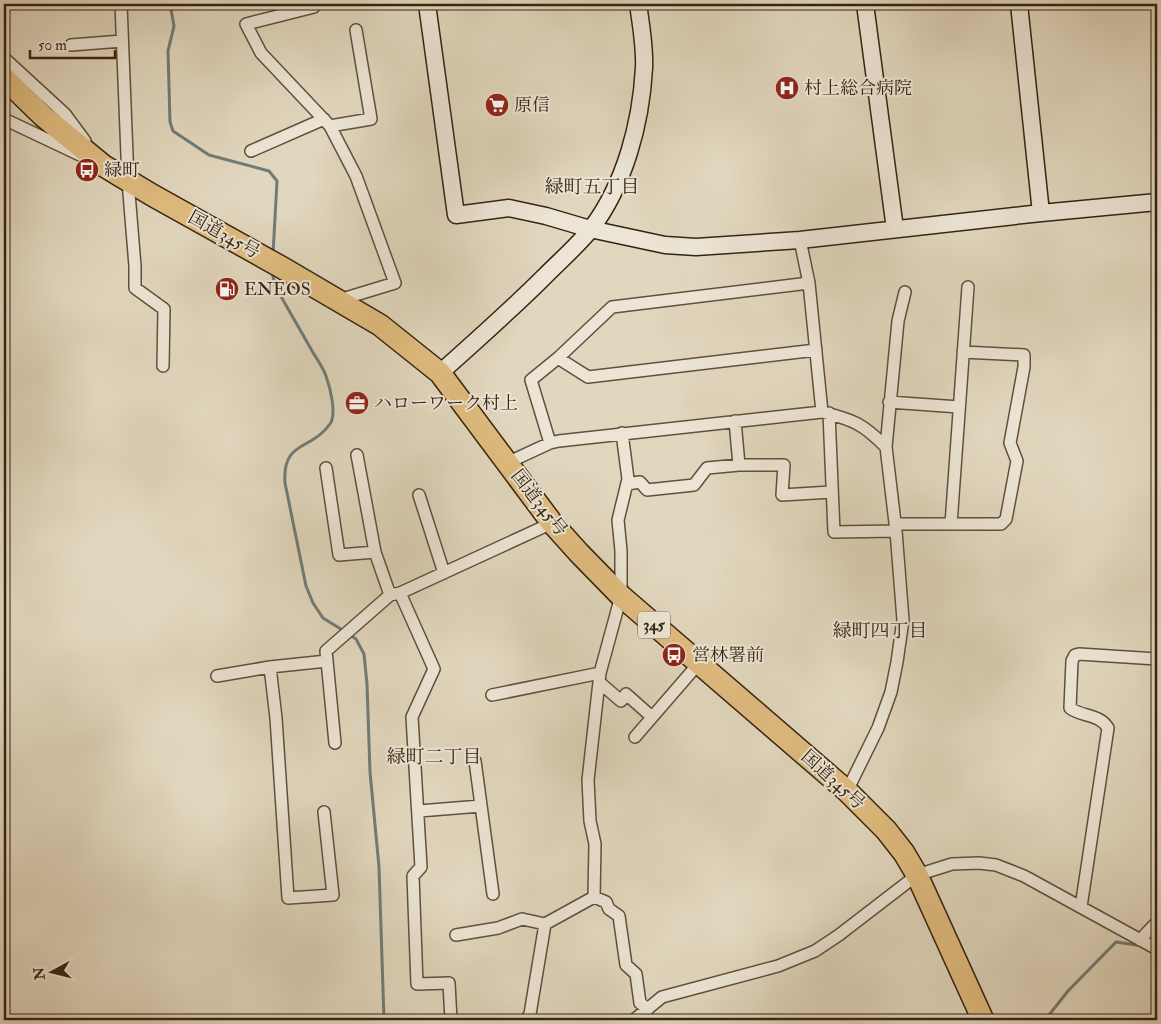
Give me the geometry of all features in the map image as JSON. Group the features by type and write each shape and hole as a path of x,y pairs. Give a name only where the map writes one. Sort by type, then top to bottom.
{"highway":[{"name":"国道345号","path":"4,78 43,116 104,166 380,325 440,373 552,523 621,596 848,790 886,830 904,853 916,875 983,1020"}],"street":[{"path":"121,4 128,181 135,288 164,309 163,366"},
{"path":"428,4 456,215 509,208 546,216 590,229 665,245 696,247 800,240 1157,202"},
{"path":"440,373 519,302 590,229 603,209 617,182 627,156 641,97 644,66 638,4"},
{"path":"865,4 895,230"},
{"path":"1019,4 1041,213"},
{"path":"314,7 246,24 261,53 327,123 356,176 395,283 339,300"},
{"path":"251,151 327,123 371,119 356,30"},
{"path":"71,45 122,41"},
{"path":"4,58 64,114 104,166"},
{"path":"4,119 104,166"},
{"path":"800,240 809,283 825,412 834,532 950,524 1001,524 1006,519 1017,462 1010,443 1024,367 1024,354 963,352"},
{"path":"550,443 531,380 558,358 612,307 809,283"},
{"path":"950,524 968,287"},
{"path":"848,790 878,728 891,692 903,620 896,527 886,448 898,321 905,292"},
{"path":"558,358 588,377 816,350"},
{"path":"889,402 959,407"},
{"path":"507,463 550,443 622,433 825,412 848,418 869,430 886,448"},
{"path":"735,421 739,465"},
{"path":"594,897 595,844 590,821 588,780 599,678 621,596 621,551 618,520 628,479 622,433"},
{"path":"357,455 375,552 434,669 412,717 421,867 413,876 417,984 449,983 451,1020"},
{"path":"627,484 640,482 647,490 694,485 707,468 739,465 784,465 782,495 831,492"},
{"path":"326,468 339,555 375,552"},
{"path":"419,495 444,573"},
{"path":"335,743 326,651 395,594 552,523"},
{"path":"1081,907 1108,728 1105,721 1075,712 1070,708 1072,661 1075,655 1079,654 1157,659"},
{"path":"217,676 270,667 327,661"},
{"path":"635,737 699,663"},
{"path":"270,667 276,718 288,898 333,896 324,812"},
{"path":"492,695 599,678"},
{"path":"599,678 621,701 626,694 652,717"},
{"path":"475,762 493,894"},
{"path":"419,811 480,806"},
{"path":"634,1020 662,997 778,966 815,951 839,935 916,875 952,864 979,863 996,865 1024,876 1157,949"},
{"path":"456,935 498,928 522,919 545,924 594,897"},
{"path":"594,897 606,902 609,909 619,916 626,965 636,974 640,1003 648,1008"},
{"path":"1140,940 1157,922"},
{"path":"526,1020 530,1014 545,924"}],"waterway":[{"path":"170,4 174,26 168,51 170,122 173,131 209,155 269,171 277,181 273,254"},
{"path":"272,271 275,286 323,369 331,393 333,414 330,424 315,439 299,448 288,459 285,469 285,483 306,586 313,603 323,618 344,631"},
{"path":"350,635 356,639 364,654 367,684 370,772 379,867 384,1020"},
{"path":"1045,1020 1068,991 1116,942 1143,946"}],"place":[{"name":"村上総合病院","path":"787,88"},
{"name":"原信","path":"497,105"},
{"name":"緑町","path":"87,170"},
{"name":"ENEOS","path":"227,289"},
{"name":"ハローワーク村上","path":"357,403"},
{"name":"営林署前","path":"674,655"}],"district":[{"name":"緑町五丁目","path":"592,187"},
{"name":"緑町四丁目","path":"880,631"},
{"name":"緑町二丁目","path":"434,757"}]}
